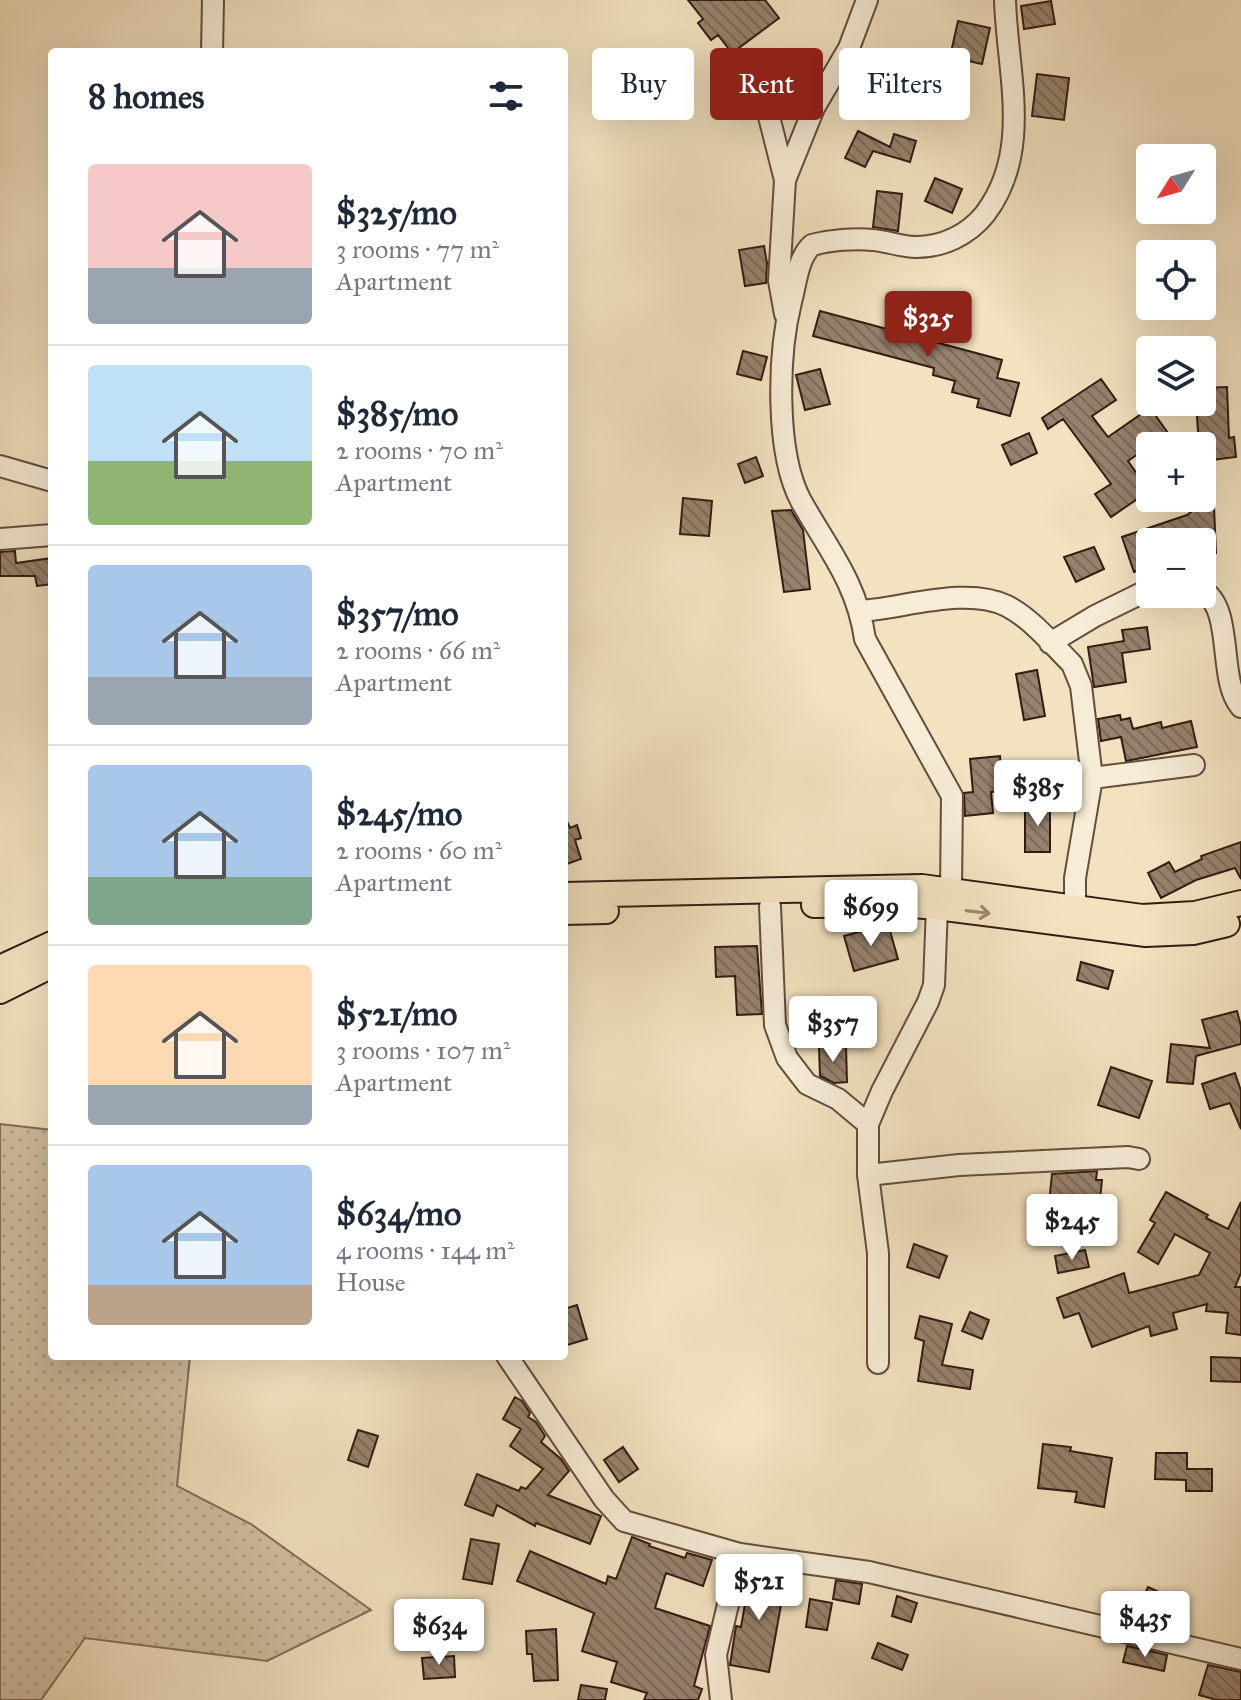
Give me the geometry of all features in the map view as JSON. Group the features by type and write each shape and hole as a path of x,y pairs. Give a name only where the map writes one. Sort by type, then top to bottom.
{"main road":[{"path":"568,895 891,887 1146,934 1193,932 1241,920"},
{"path":"568,912 900,904 944,898 1165,917 1195,914 1241,903"},
{"path":"0,968 48,946"},
{"path":"0,991 48,967"}],"street":[{"path":"212,48 213,0"},
{"path":"785,180 814,108 849,48 867,0"},
{"path":"878,1363 878,1253 868,1175 868,1124 934,985 952,796 865,639 861,611 842,568 799,498 786,453 781,412 786,322 804,254 812,245 871,240 915,247 946,242 975,226 990,207 1007,175 1014,148 1014,100 1005,0"},
{"path":"770,120 785,180 779,281 786,322"},
{"path":"0,466 48,480"},
{"path":"0,539 48,535"},
{"path":"1050,643 1136,596"},
{"path":"861,611 937,600 995,601 1027,620 1072,664 1081,686 1092,778 1075,878 1075,907"},
{"path":"1216,608 1225,642 1230,690 1241,707"},
{"path":"1092,778 1194,765"},
{"path":"770,906 775,1025 787,1058 807,1084 838,1099 868,1124"},
{"path":"868,1175 959,1165 1139,1159"},
{"path":"510,1360 615,1513 624,1521 740,1554 869,1572 1241,1659"},
{"path":"721,1700 716,1655 740,1554"}],"shaded area":[{"path":"0,1124 48,1130 48,1360 190,1360 177,1486 251,1524 371,1610 267,1661 85,1638 41,1700 0,1700"}],"building":[{"path":"688,0 765,0 779,18 739,48 728,48 718,35 711,40 698,23 703,19"},
{"path":"1051,1 1055,24 1024,29 1021,6"},
{"path":"958,21 990,28 982,64 970,61 970,48 952,48"},
{"path":"1037,74 1069,78 1064,120 1032,116"},
{"path":"858,131 890,147 894,134 916,141 910,162 873,151 865,167 845,158"},
{"path":"935,178 962,189 952,213 925,201"},
{"path":"877,191 902,194 898,231 873,227"},
{"path":"764,246 766,283 745,286 739,250"},
{"path":"820,311 1002,360 997,378 1019,383 1010,416 977,407 979,399 952,392 955,381 933,375 934,368 813,336"},
{"path":"743,351 767,357 761,380 737,374"},
{"path":"820,369 830,404 805,410 796,375"},
{"path":"1101,379 1116,400 1092,416 1108,437 1138,416 1156,416 1167,432 1136,432 1136,455 1128,461 1136,472 1136,500 1111,517 1095,494 1111,484 1063,419 1048,429 1042,418"},
{"path":"1216,387 1227,387 1229,438 1234,437 1236,457 1216,460 1216,432 1198,432 1197,416 1216,416"},
{"path":"1029,433 1037,453 1011,465 1002,445"},
{"path":"756,457 763,476 745,483 738,464"},
{"path":"683,498 712,501 709,536 680,534"},
{"path":"791,510 803,530 810,589 784,592 772,511"},
{"path":"1191,512 1214,512 1215,528 1149,528"},
{"path":"1136,532 1136,571 1134,572 1122,537"},
{"path":"1094,547 1104,569 1076,582 1064,557"},
{"path":"15,551 16,563 48,559 48,585 37,586 35,576 0,576 0,552"},
{"path":"1147,627 1150,649 1122,653 1126,682 1094,687 1088,647 1124,641 1122,630"},
{"path":"1037,670 1045,716 1024,720 1016,674"},
{"path":"1120,715 1121,720 1130,718 1133,729 1161,722 1162,728 1191,721 1197,747 1126,761 1121,737 1101,741 1098,719"},
{"path":"1000,756 1003,791 991,792 993,813 965,816 964,793 973,792 970,759"},
{"path":"1025,804 1050,804 1050,852 1025,852"},
{"path":"568,824 570,828 577,825 581,838 575,840 581,859 568,864"},
{"path":"1241,842 1241,879 1235,868 1196,880 1161,898 1148,873 1169,862 1175,872 1202,859 1201,856"},
{"path":"888,924 898,959 854,971 844,936"},
{"path":"757,946 762,1014 737,1015 735,976 716,977 715,947"},
{"path":"1081,962 1113,971 1108,989 1077,980"},
{"path":"1237,1011 1241,1044 1196,1056 1193,1084 1167,1082 1171,1044 1210,1048 1202,1020"},
{"path":"846,1046 847,1082 834,1083 820,1076 819,1047"},
{"path":"1111,1067 1152,1081 1139,1118 1098,1105"},
{"path":"1235,1073 1241,1091 1241,1129 1230,1103 1210,1109 1202,1084"},
{"path":"1097,1171 1096,1180 1102,1180 1098,1220 1048,1213 1052,1174"},
{"path":"1166,1192 1228,1229 1241,1202 1241,1273 1235,1287 1241,1287 1241,1335 1226,1333 1228,1313 1206,1311 1207,1304 1173,1313 1177,1329 1151,1336 1149,1326 1092,1347 1079,1313 1064,1318 1057,1298 1124,1273 1129,1293 1199,1275 1210,1253 1175,1234 1158,1264 1138,1252 1155,1223 1150,1220"},
{"path":"914,1244 947,1256 939,1278 907,1267"},
{"path":"1085,1250 1089,1267 1058,1273 1055,1256"},
{"path":"577,1305 587,1339 568,1345 568,1308"},
{"path":"970,1312 989,1320 982,1339 962,1331"},
{"path":"920,1316 952,1324 942,1365 973,1370 970,1389 918,1381 924,1341 915,1338"},
{"path":"1211,1357 1241,1358 1241,1382 1211,1381"},
{"path":"515,1397 522,1401 530,1413 528,1417 536,1422 545,1436 541,1442 561,1459 569,1471 548,1495 601,1516 590,1544 536,1523 535,1526 497,1505 493,1516 465,1505 477,1474 519,1491 521,1487 526,1489 543,1469 510,1446 521,1429 503,1419"},
{"path":"358,1430 378,1436 368,1467 348,1460"},
{"path":"1043,1444 1071,1447 1070,1451 1112,1458 1104,1507 1075,1502 1077,1492 1038,1488"},
{"path":"623,1447 638,1469 619,1482 604,1460"},
{"path":"1156,1453 1187,1453 1187,1469 1212,1469 1212,1491 1186,1491 1186,1480 1155,1479"},
{"path":"632,1537 685,1558 687,1553 712,1560 703,1586 666,1573 655,1608 710,1626 694,1686 702,1689 698,1700 644,1700 647,1693 611,1682 617,1662 582,1651 594,1613 517,1581 530,1551 606,1584 608,1576 616,1579"},
{"path":"471,1539 499,1544 492,1584 463,1579"},
{"path":"751,1570 786,1577 769,1672 730,1665 736,1626 741,1627"},
{"path":"836,1580 862,1584 859,1604 833,1599"},
{"path":"1148,1587 1180,1602 1169,1626 1137,1611"},
{"path":"897,1596 917,1603 911,1622 892,1616"},
{"path":"810,1599 832,1603 827,1630 806,1627"},
{"path":"556,1629 558,1680 534,1681 532,1654 527,1654 526,1631"},
{"path":"878,1643 908,1655 902,1670 872,1658"},
{"path":"1127,1646 1167,1655 1164,1671 1123,1662"},
{"path":"454,1656 455,1677 424,1679 422,1658"},
{"path":"1208,1665 1241,1672 1241,1700 1217,1700 1199,1695"},
{"path":"581,1685 607,1689 605,1700 578,1700"}]}
